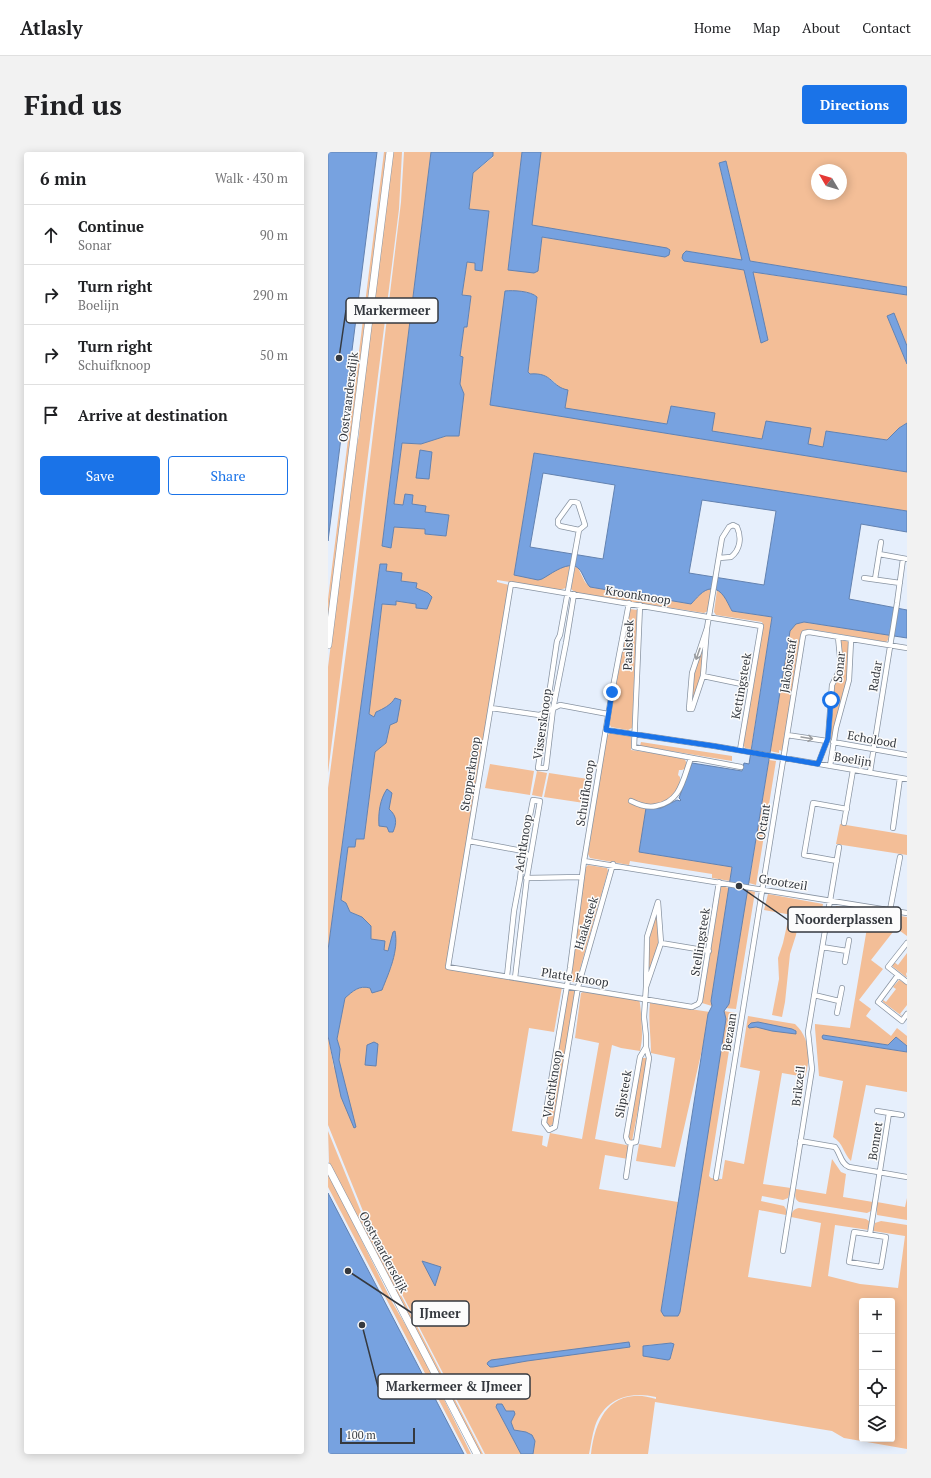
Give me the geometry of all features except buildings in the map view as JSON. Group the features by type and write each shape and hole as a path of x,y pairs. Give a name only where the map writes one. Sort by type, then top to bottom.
{"main road":[{"name":"Oostvaardersdijk","path":"328,645 390,152"},
{"name":"Oostvaardersdijk","path":"328,1167 477,1454"}],"street":[{"name":"Vissersknoop","path":"574,594 553,708 546,768 538,768 557,641 560,635 579,530 585,525 578,503 571,502 558,520 558,524 560,526 579,530"},
{"path":"707,628 692,672 688,709 692,709 703,676 707,628 722,538 729,527 737,527 740,536 737,551 731,557 719,558"},
{"path":"874,579 881,542"},
{"name":"Radar","path":"870,772 905,559 879,554"},
{"path":"864,578 900,583"},
{"name":"Kroonknoop","path":"511,584 709,616 761,626"},
{"name":"Stopperknoop","path":"448,967 511,584"},
{"name":"Schuifknoop","path":"566,986 584,861 608,714 629,603"},
{"name":"Paalsteek","path":"640,605 634,747 691,758"},
{"name":"Kettingsteek","path":"740,750 761,626"},
{"name":"Jakobsstaf","path":"783,758 804,633 809,632 838,638 907,648"},
{"name":"Sonar","path":"818,764 827,741 832,686 841,667 838,638"},
{"name":"Sonar","path":"830,766 836,728 849,680 851,640"},
{"path":"703,676 751,686"},
{"path":"491,708 539,715 560,705 608,714"},
{"name":"Boelijn","path":"606,730 740,750 907,779"},
{"path":"787,735 827,741"},
{"name":"Echolood","path":"833,742 907,755"},
{"path":"631,802 651,807 664,805 672,800 679,790 691,758 741,767"},
{"name":"Octant","path":"762,889 783,758"},
{"path":"844,823 853,770"},
{"path":"893,828 900,778"},
{"name":"Achtknoop","path":"507,976 514,911 533,800 540,801 527,877 515,978"},
{"path":"837,861 804,855 814,803 846,809"},
{"path":"469,841 524,851 530,857"},
{"name":"Brikzeil","path":"783,1251 812,1069 808,1032 839,847"},
{"path":"890,910 900,856"},
{"name":"Grootzeil","path":"584,861 613,864 907,913"},
{"name":"Haaksteek","path":"578,988 613,864"},
{"path":"520,879 527,877 582,877"},
{"name":"Stellingsteek","path":"698,1004 700,1001 722,882"},
{"name":"Bezaan","path":"716,1178 762,889"},
{"path":"658,902 661,943 646,987 647,937 658,902"},
{"path":"845,962 849,940"},
{"path":"661,943 709,951"},
{"path":"907,943 888,967 907,982"},
{"path":"822,947 847,951"},
{"name":"Platte knoop","path":"448,967 692,1007 698,1004"},
{"path":"898,975 878,1002 902,1021 907,1014"},
{"name":"Vlechtknoop","path":"566,986 544,1123 549,1130 555,1127 578,988"},
{"name":"Slipsteek","path":"631,1143 636,1142 649,1058 646,1047 644,1017 646,987"},
{"path":"837,1013 842,988"},
{"path":"814,995 839,1001"},
{"name":"Slipsteek","path":"631,1143 628,1142 626,1137 640,1057 646,1047"},
{"name":"Bonnet","path":"877,1111 902,1115"},
{"name":"Bonnet","path":"870,1234 889,1113"},
{"name":"Bonnet","path":"800,1141 835,1147 845,1165 849,1167 907,1177"},
{"name":"Slipsteek","path":"626,1177 631,1143"},
{"path":"854,1232 870,1234 886,1237 881,1267 849,1262 854,1232"}],"shaded area":[{"path":"384,152 388,152 328,629 328,599"},
{"path":"393,152 402,152 399,209 328,773 328,667 355,454 359,435 361,407"},
{"path":"404,152 431,152 382,546 391,548 394,527 426,529 425,534 446,536 449,515 425,512 412,504 413,495 403,505 394,504 402,443 421,444 446,436 458,436 464,394 460,384 463,357 460,356 464,327 467,327 471,297 462,295 467,262 475,263 489,212 469,209 473,173 493,157 493,152 522,152 508,269 538,271 542,237 665,257 669,249 531,225 541,152 907,152 907,287 750,261 726,161 719,163 742,260 687,251 683,254 684,261 744,270 768,340 752,272 907,295 907,346 894,314 887,316 907,364 907,423 899,428 887,440 826,431 823,447 807,445 810,428 763,439 711,431 715,413 671,406 668,424 564,408 561,391 551,379 543,375 530,374 528,372 537,297 532,294 506,291 490,405 907,472 907,511 534,453 514,575 570,565 566,588 559,590 497,580 497,582 509,585 447,968 562,987 554,1032 529,1028 512,1131 543,1136 542,1145 547,1147 550,1133 582,1139 599,1043 575,1038 581,993 583,992 639,1000 642,1032 640,1051 612,1045 595,1139 631,1146 628,1159 605,1155 599,1189 678,1202 661,1311 680,1312 724,1011 735,1013 709,1176 711,1178 722,1179 725,1160 744,1164 760,1071 740,1067 748,1016 795,1024 804,1036 808,1049 807,1070 805,1077 782,1073 763,1184 791,1188 788,1198 783,1200 762,1196 761,1201 784,1206 786,1209 786,1215 759,1210 748,1277 811,1287 821,1223 791,1217 793,1211 799,1208 866,1219 869,1221 869,1230 835,1225 828,1276 860,1284 898,1288 905,1236 873,1231 875,1223 881,1221 907,1225 907,1449 867,1442 895,1442 895,1298 859,1298 859,1441 844,1438 832,1431 655,1402 648,1454 591,1454 592,1444 602,1416 615,1402 623,1398 637,1396 645,1396 656,1399 656,1397 637,1395 628,1396 620,1399 612,1403 599,1416 592,1436 589,1454 533,1454 535,1441 526,1432 514,1431 506,1411 497,1404 496,1407 521,1454 485,1454 378,1248 328,1125 328,1036 334,1068 339,1060 340,1049 337,1039 345,998 360,988 371,988 392,966 388,951 378,947 374,943 368,933 362,917 350,912 346,903 341,900 348,847 356,843 356,839 364,838 375,752 386,743 392,703 376,712 374,718 369,714 382,604 395,605 396,601 417,604 428,593 416,588 416,583 401,581 386,571 386,564 380,564 328,950 328,788 354,592 401,202","holes":["674,1344 670,1359 648,1345"]},
{"path":"575,567 578,568 585,582 590,587 691,604 702,592 711,589 708,611 704,613 576,593 571,589"},
{"path":"717,590 722,592 732,611 772,617 751,749 745,748 743,744 763,624 762,622 716,615 714,612"},
{"path":"630,609 637,610 632,728 628,730 611,727 609,723"},
{"path":"804,622 889,635 886,642 809,629 804,631 802,634 782,751 779,750 779,753 770,751 790,631 796,624"},
{"path":"841,640 850,642 847,680 833,739 829,738 834,687 843,668"},
{"path":"704,641 702,673 690,707 693,673"},
{"path":"610,733 631,737 631,750 682,757 686,763 686,768 679,770 679,786 674,794 664,803 647,805 639,852 732,867 730,881 712,878 712,874 630,861 629,865 590,858 588,854 606,737"},
{"path":"641,742 732,756 732,761 640,746"},
{"path":"769,760 776,761 756,885 749,883"},
{"path":"490,764 534,771 530,795 485,788"},
{"path":"537,771 547,773 542,797 532,795"},
{"path":"549,773 588,779 584,803 544,797"},
{"path":"840,824 907,835 907,855 836,844"},
{"path":"588,865 607,868 608,871 576,983 570,981 585,868"},
{"path":"721,886 729,888 711,1001 712,1006 702,1003"},
{"path":"747,890 755,892 736,1009 725,1008 729,1004"},
{"path":"768,894 823,904 820,920 764,910"},
{"path":"836,906 907,917 907,936 896,928 871,960 883,969 859,1000 871,1009 866,1016 891,1036 897,1028 907,1036 907,1046 896,1037 888,1045 823,1035 823,1039 907,1052 907,1092 866,1085 851,1161 837,1140 833,1137 843,1081 819,1076 815,1024 850,1028 867,928 832,922"},
{"path":"657,909 659,944 648,978 649,938"},
{"path":"789,916 799,918 796,935 790,954 782,1017 772,1015 779,979 778,958"},
{"path":"907,953 906,977 892,966 894,962 898,965"},
{"path":"899,980 907,984 907,1005 900,1014 903,1016 902,1016 883,1002 883,1000 886,1002 896,989 893,987"},
{"path":"570,989 574,990 575,992 553,1124 550,1126 546,1123 568,991"},
{"path":"650,1003 710,1012 708,1014 704,1041 675,1167 636,1161 639,1144 661,1148 675,1058 651,1053 649,1015"},
{"path":"642,1058 646,1058 646,1068 632,1141 628,1137 639,1064"},
{"path":"328,1131 372,1239 483,1454 480,1454 329,1163"},
{"path":"832,1159 841,1172 846,1174 843,1197 873,1202 871,1211 867,1213 799,1202 796,1199 796,1189 826,1194"},
{"path":"328,1172 391,1300 416,1343 471,1454 467,1454 328,1187"},
{"path":"907,1198 907,1220 877,1215 877,1202 905,1207"}],"water":[{"path":"328,152 377,152 328,541"},
{"path":"431,152 493,152 493,156 473,173 469,209 489,211 482,271 475,270 475,263 467,262 462,295 471,296 467,327 464,327 460,356 463,357 460,384 464,394 459,436 446,436 421,444 402,443 394,504 403,505 405,494 413,495 412,504 426,506 425,512 449,515 446,536 425,534 425,529 394,527 391,548 382,546"},
{"path":"522,152 541,152 532,225 667,248 670,250 669,255 665,257 542,237 538,271 534,273 508,270"},
{"path":"726,161 750,261 907,287 907,295 753,272 768,340 761,343 744,270 684,261 682,258 686,251 742,260 719,163"},
{"path":"505,291 526,292 537,297 528,372 530,374 538,374 548,377 558,386 568,390 565,408 667,424 671,406 715,413 712,431 762,439 766,421 811,428 808,444 823,447 826,431 887,440 899,428 907,423 907,472 490,405"},
{"path":"894,313 907,346 907,364 887,316"},
{"path":"420,450 432,452 429,479 416,478"},
{"path":"534,453 907,511 907,532 861,524 849,599 907,610 907,638 804,622 796,624 790,631 729,1004 724,1011 726,1019 680,1312 678,1316 664,1316 661,1311 708,1014 712,1006 711,1001 732,867 639,852 646,808 661,808 677,800 680,801 681,800 679,798 692,763 742,771 744,763 749,764 772,617 732,611 721,593 711,588 702,592 691,604 590,587 579,569 575,566 560,568 538,580 514,575","holes":["543,473 615,485 603,559 530,547","702,500 776,511 764,585 689,573"]},
{"path":"380,564 387,564 386,571 402,573 401,581 417,583 416,588 428,593 432,597 427,609 416,608 416,604 396,601 396,605 382,604 369,714 374,717 376,712 389,705 395,698 401,700 397,722 390,725 386,743 375,752 364,839 356,839 355,847 348,847 341,900 346,903 350,912 362,917 371,926 371,939 385,941 384,950 388,951 393,932 395,931 396,946 393,961 382,990 372,993 370,988 363,987 354,991 345,998 337,1039 340,1049 339,1060 356,1127 354,1128 341,1097 328,1036 328,950"},
{"path":"387,789 392,793 389,809 394,814 396,820 393,832 389,832 387,827 379,826 380,806"},
{"path":"758,1022 792,1029 796,1031 796,1034 756,1027 749,1028 748,1026 751,1023"},
{"path":"823,1035 888,1045 896,1037 907,1046 907,1052 823,1039"},
{"path":"374,1042 378,1044 376,1066 365,1065 367,1045"},
{"path":"328,1193 464,1454 328,1454"},
{"path":"422,1261 441,1267 435,1286"},
{"path":"629,1342 630,1347 493,1367 490,1367 487,1364 491,1360"},
{"path":"674,1344 670,1359 668,1360 643,1356 643,1346"},
{"path":"497,1404 502,1404 506,1411 514,1411 515,1414 511,1422 514,1430 526,1432 532,1435 535,1441 533,1454 521,1454 496,1407"}],"place":[{"name":"Markermeer","path":"339,358"},
{"name":"Noorderplassen","path":"739,886"},
{"name":"IJmeer","path":"348,1271"},
{"name":"Markermeer & IJmeer","path":"362,1325"}],"route":[{"path":"612,692 606,730 714,746 818,764 828,738 831,700"}]}
